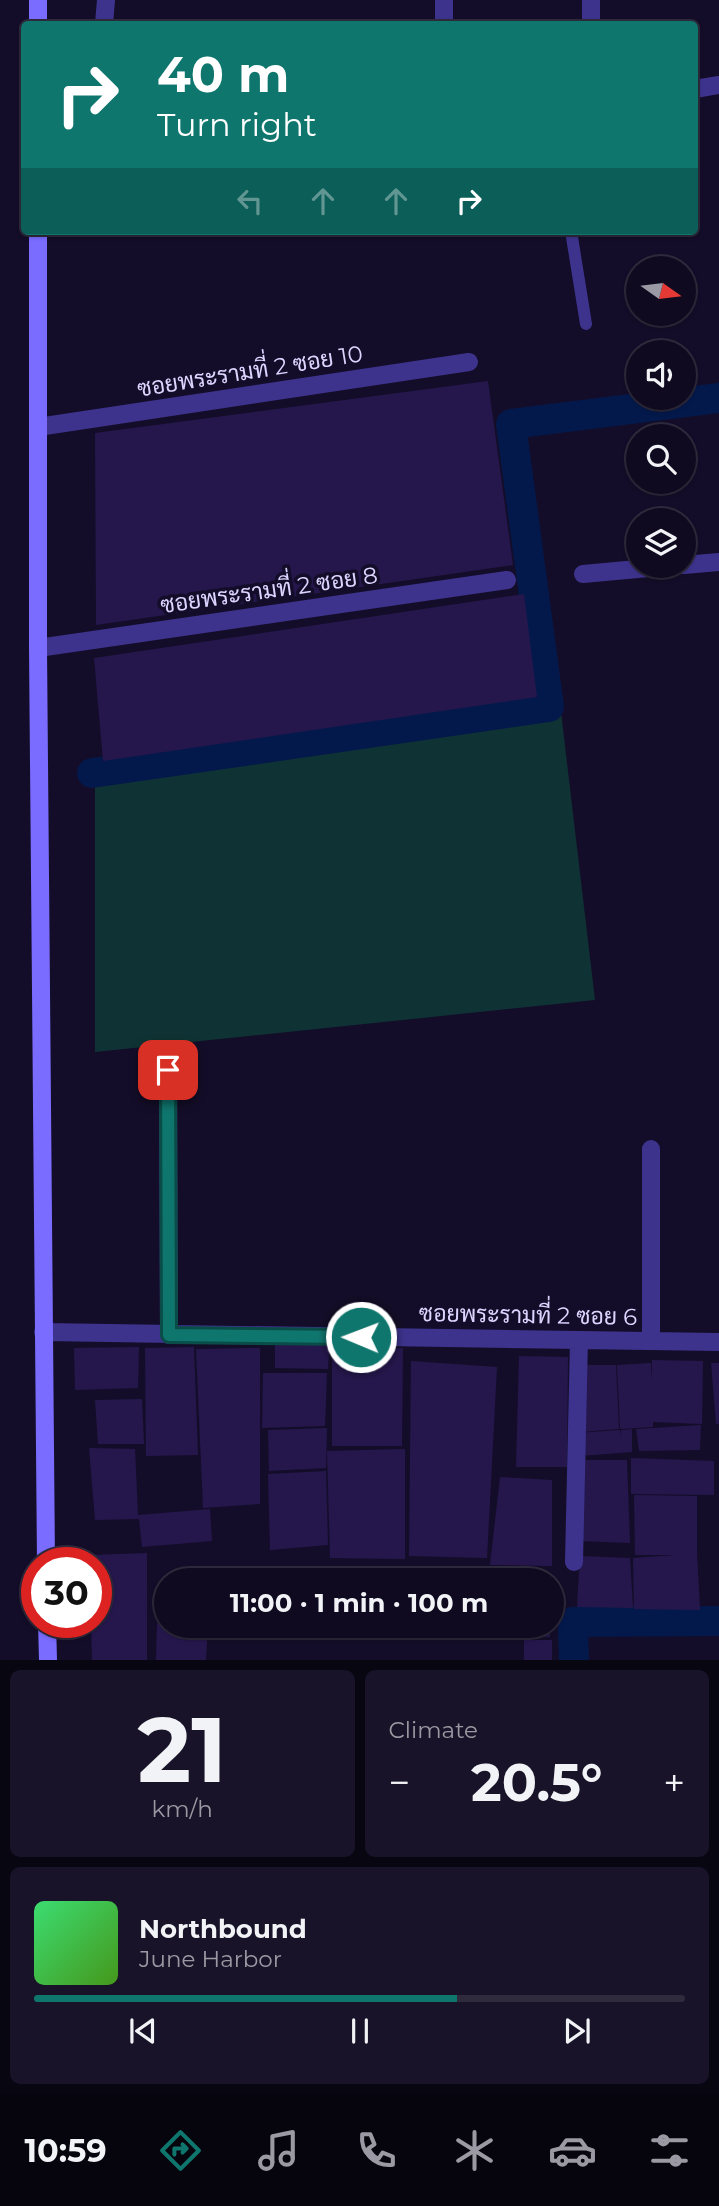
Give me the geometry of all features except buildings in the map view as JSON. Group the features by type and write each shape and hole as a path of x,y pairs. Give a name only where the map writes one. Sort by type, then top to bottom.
{"main road":[{"path":"38,0 38,21"},
{"path":"38,235 38,648 46,1547"},
{"path":"47,1638 48,1660"}],"street":[{"path":"104,21 106,0"},
{"path":"444,0 444,21"},
{"path":"590,0 591,21"},
{"path":"698,88 719,85"},
{"name":"ซอยพระรามที่ 2 ซอย 10","path":"38,427 469,362"},
{"path":"696,564 719,562"},
{"path":"583,574 626,570"},
{"name":"ซอยพระรามที่ 2 ซอย 8","path":"38,648 507,580"},
{"path":"168,1070 169,1335"},
{"path":"651,1149 651,1340"},
{"name":"ซอยพระรามที่ 2 ซอย 6","path":"43,1332 651,1340 719,1346"},
{"path":"574,1562 579,1340"}],"lane":[{"path":"572,235 586,324"}],"green space":[{"path":"561,712 595,1000 95,1052 95,785"}],"waterway":[{"path":"92,773 549,707 511,424 719,398"},
{"path":"574,1660 573,1622 719,1621"}],"route":[{"path":"168,1070 169,1335 361,1337"}]}
